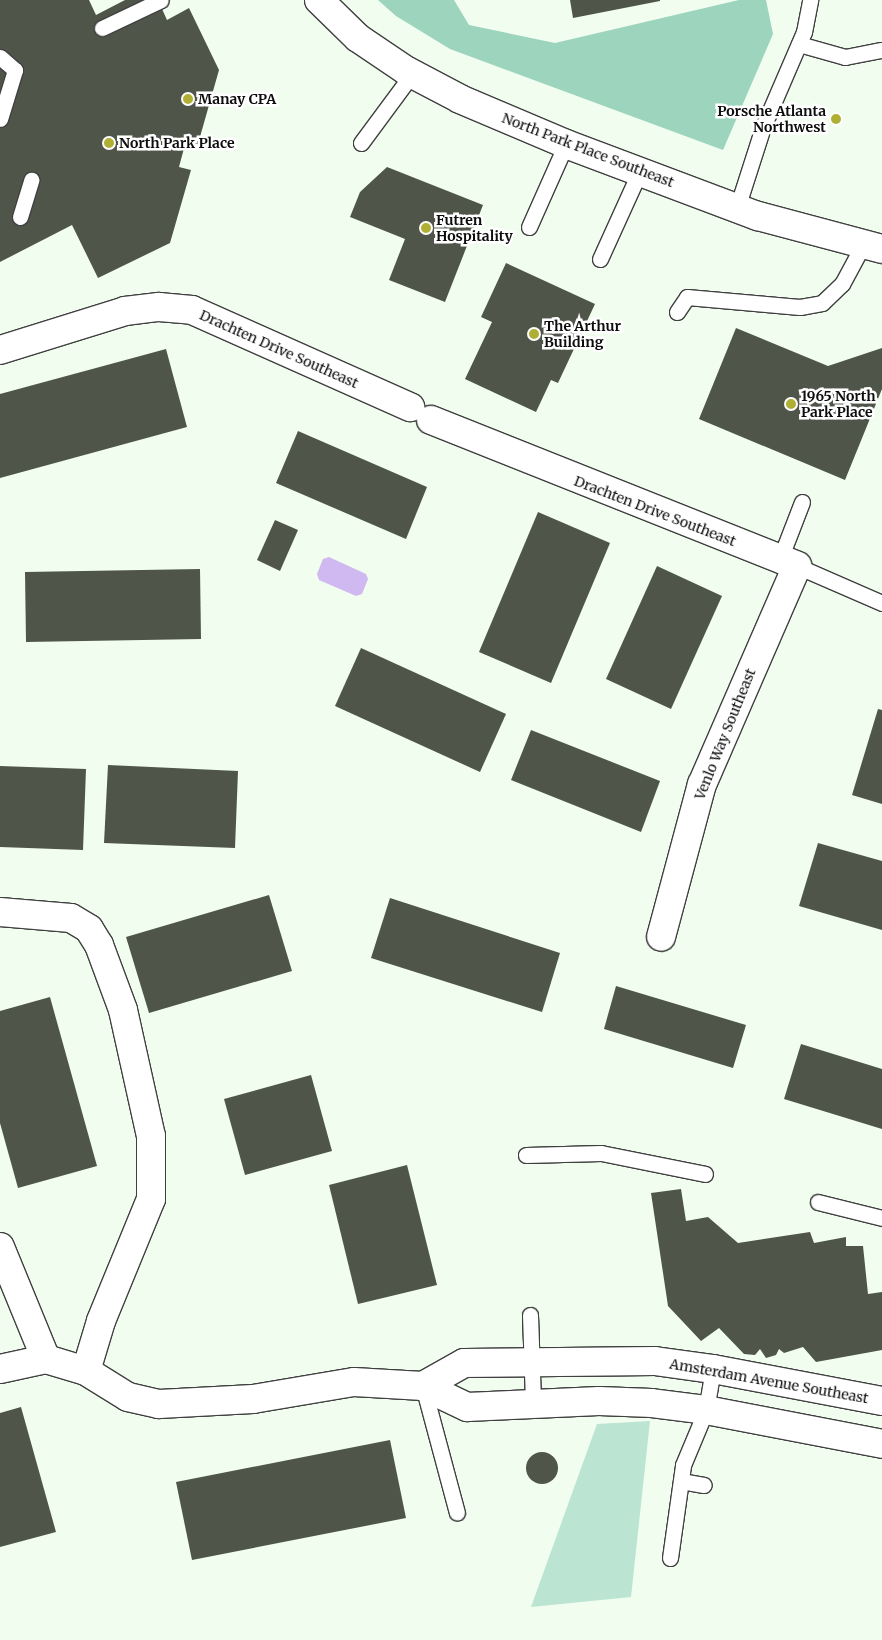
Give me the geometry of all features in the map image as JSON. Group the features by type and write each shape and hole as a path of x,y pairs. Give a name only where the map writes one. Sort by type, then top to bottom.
{"street":[{"name":"North Park Place Southeast","path":"319,0 358,38 412,74 460,99 566,144 737,208 873,247"},
{"name":"Drachten Drive Southeast","path":"0,350 125,311 158,307 192,310 421,413 789,563"},
{"name":"Venlo Way Southeast","path":"661,937 702,784 789,563"},
{"path":"0,912 72,918 89,929 98,945 123,1010 151,1136 151,1199 101,1321 86,1371"},
{"path":"0,1247 46,1359"},
{"path":"1,1366 46,1359 86,1371 128,1397 159,1404 253,1399 354,1382 423,1386 467,1407 533,1403 652,1403 706,1410 882,1444"},
{"name":"Amsterdam Avenue Southeast","path":"423,1386 464,1363 655,1361 713,1368 882,1401"}],"lane":[{"path":"102,28 162,0"},
{"path":"737,208 763,126 808,20 810,0"},
{"path":"799,44 845,58 881,50"},
{"path":"0,57 15,70 0,119"},
{"path":"361,143 412,74"},
{"path":"529,227 566,144"},
{"path":"600,259 640,171"},
{"path":"20,217 31,180"},
{"path":"677,312 687,297 800,306 822,303 842,284 873,247"},
{"path":"802,502 789,563 882,603"},
{"path":"526,1155 601,1153 705,1174"},
{"path":"818,1202 882,1218"},
{"path":"530,1315 533,1403"},
{"path":"670,1558 683,1465 706,1410 713,1368"},
{"path":"423,1386 457,1513"},
{"path":"680,1481 704,1485"}],"green space":[{"path":"378,0 454,0 469,25 555,43 739,0 766,0 773,34 723,150 450,49 396,16"},
{"path":"650,1421 631,1597 531,1607 597,1424"}],"shaded area":[{"path":"329,557 366,574 368,579 362,594 356,596 319,580 317,574 323,559"}],"building":[{"name":"North Park Place","path":"0,0 89,0 96,15 125,0 158,0 167,20 189,8 219,70 198,144 186,141 179,167 191,170 170,243 98,278 72,225 0,262"},
{"path":"570,0 660,0 660,1 573,18"},
{"name":"Futren Hospitality","path":"387,167 483,205 445,302 389,280 405,239 350,217 360,192"},
{"name":"The Arthur Building","path":"506,263 595,304 558,383 551,380 536,412 465,379 492,322 481,317"},
{"name":"1965 North Park Place","path":"736,328 828,366 882,348 882,389 845,480 699,419"},
{"path":"166,349 187,427 0,478 0,394"},
{"path":"298,431 427,487 406,539 276,483"},
{"path":"538,512 610,543 551,683 479,652"},
{"path":"275,520 298,530 280,571 257,560"},
{"path":"657,566 722,596 671,709 606,679"},
{"path":"200,569 201,639 26,642 25,572"},
{"path":"361,648 506,714 480,772 335,706"},
{"path":"878,709 882,710 882,804 852,795"},
{"path":"531,730 660,781 641,832 511,780"},
{"path":"108,765 238,771 235,848 104,843"},
{"path":"0,766 86,769 83,850 0,847"},
{"path":"818,843 882,861 882,930 799,906"},
{"path":"269,895 292,971 149,1013 126,937"},
{"path":"390,898 560,953 542,1012 371,958"},
{"path":"616,986 746,1025 733,1068 604,1029"},
{"path":"50,997 97,1166 18,1188 0,1123 0,1011"},
{"path":"801,1044 882,1069 882,1129 784,1099"},
{"path":"311,1075 332,1151 245,1175 224,1099"},
{"path":"407,1165 437,1285 358,1304 329,1185"},
{"path":"681,1189 686,1221 708,1217 738,1243 810,1232 814,1243 846,1237 846,1246 863,1246 868,1294 882,1292 882,1350 816,1362 803,1347 784,1353 779,1349 776,1355 766,1358 760,1349 755,1355 744,1354 719,1328 701,1341 668,1306 651,1193"},
{"path":"21,1407 56,1532 0,1547 0,1413"},
{"path":"390,1440 406,1518 192,1560 176,1482"},
{"path":"542,1452 548,1453 553,1457 557,1462 557,1474 553,1479 548,1483 542,1484 536,1483 531,1479 527,1474 526,1468 527,1462 531,1457 536,1453"}],"place":[{"name":"Manay CPA","path":"188,99"},
{"name":"Porsche Atlanta Northwest","path":"836,119"},
{"name":"North Park Place","path":"109,143"},
{"name":"Futren Hospitality","path":"426,228"},
{"name":"The Arthur Building","path":"534,334"},
{"name":"1965 North Park Place","path":"791,404"}]}
